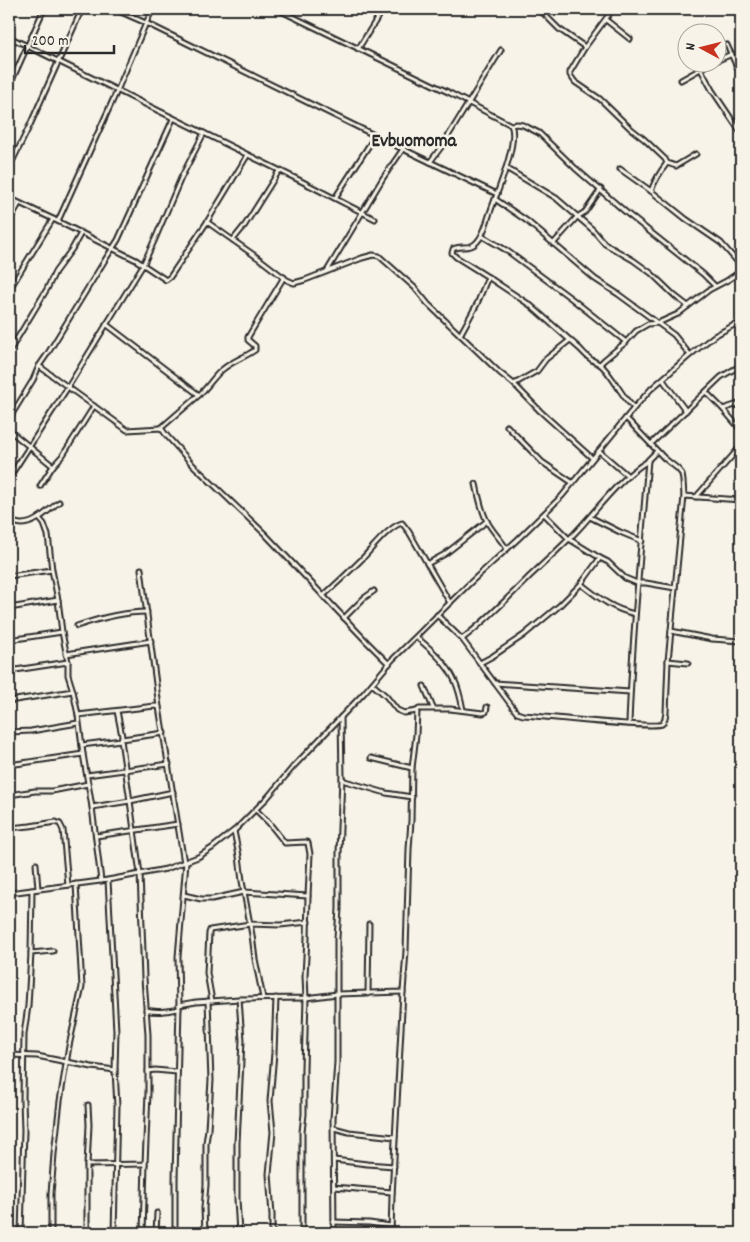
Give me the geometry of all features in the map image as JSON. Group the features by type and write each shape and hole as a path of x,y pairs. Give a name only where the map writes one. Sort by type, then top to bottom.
{"street":[{"path":"9,87 44,9"},
{"path":"9,168 82,9"},
{"path":"114,9 497,194"},
{"path":"58,221 153,9"},
{"path":"277,9 448,92 511,125 523,125 539,133 629,215 703,274 715,286"},
{"path":"358,49 383,9"},
{"path":"539,9 560,29 586,48"},
{"path":"613,9 570,72 571,78 600,99 658,152 667,163 676,166 696,154"},
{"path":"606,20 630,39"},
{"path":"9,37 335,198 375,220"},
{"path":"728,45 741,76"},
{"path":"430,162 502,50"},
{"path":"728,56 732,54"},
{"path":"681,80 698,72"},
{"path":"703,72 712,90 741,133"},
{"path":"9,419 33,380 39,366 118,240 173,118"},
{"path":"511,125 513,135 506,168 482,236 471,247 454,248 452,253 530,305 592,360 600,364 613,379 627,402 634,408"},
{"path":"9,478 143,265 181,178 204,133"},
{"path":"335,198 375,136"},
{"path":"327,271 403,149"},
{"path":"9,198 143,265 164,280 168,279 207,222 247,156"},
{"path":"651,191 655,180 667,163"},
{"path":"506,168 556,198 594,230 605,244 651,272 688,306"},
{"path":"620,169 721,243 741,266"},
{"path":"234,240 279,171"},
{"path":"552,244 577,217 585,212 601,189"},
{"path":"495,199 526,221 595,280 618,294 674,335 690,355"},
{"path":"9,221 19,204"},
{"path":"9,290 52,219"},
{"path":"207,222 291,282 296,283 373,255 379,256 416,288 428,304 514,384 540,412 592,458"},
{"path":"9,352 81,233"},
{"path":"482,236 506,250 626,342"},
{"path":"600,364 643,326 658,323 678,314 715,286 741,271"},
{"path":"39,366 127,430 161,428 208,387 216,375 224,368 255,350 255,346 248,340 248,337 284,277"},
{"path":"460,335 473,312 488,277"},
{"path":"106,324 198,395"},
{"path":"9,893 108,880 166,869 198,857 234,831 256,810 294,766 437,615 544,514 573,483 634,408 652,389 714,336 734,325 741,324"},
{"path":"514,384 537,371 546,359 570,340"},
{"path":"651,444 721,377 741,365"},
{"path":"663,379 686,411"},
{"path":"706,392 741,430"},
{"path":"723,409 741,402"},
{"path":"40,486 94,406"},
{"path":"437,615 462,639 517,713 522,715 629,724 658,725 663,723 665,720 668,661 684,496 683,481 682,474 626,418"},
{"path":"507,426 542,462 573,483"},
{"path":"161,428 193,465 265,534 390,664"},
{"path":"9,430 53,466"},
{"path":"696,497 741,446"},
{"path":"462,639 485,621 569,539 610,493 657,451"},
{"path":"599,452 628,476"},
{"path":"629,724 637,583 648,460"},
{"path":"476,484 487,521 496,536 508,549"},
{"path":"684,496 741,500"},
{"path":"9,517 14,522 22,525 39,518 59,502"},
{"path":"544,514 569,539 608,562 625,578 637,583 675,588"},
{"path":"590,517 642,541"},
{"path":"39,518 44,524 48,535 68,662 68,675 78,714 101,881"},
{"path":"427,564 445,554 487,521"},
{"path":"9,534 14,522"},
{"path":"323,596 385,535 402,524 450,603"},
{"path":"480,663 524,635 559,606 581,584 600,558"},
{"path":"141,569 159,707 185,862 178,957 179,1007 175,1233"},
{"path":"9,576 52,570"},
{"path":"581,584 614,608 635,614"},
{"path":"344,618 374,591"},
{"path":"9,608 58,600"},
{"path":"77,626 105,617 132,612 146,612"},
{"path":"671,631 712,640 741,642"},
{"path":"9,640 62,632"},
{"path":"416,637 430,649 454,677 463,710"},
{"path":"66,654 151,641"},
{"path":"668,661 688,662"},
{"path":"9,672 68,662"},
{"path":"494,683 630,692"},
{"path":"372,684 386,696 397,710 404,713 432,708 483,713 486,712 487,707"},
{"path":"424,686 432,708"},
{"path":"9,701 73,691"},
{"path":"78,714 159,707"},
{"path":"117,711 140,874 148,1035 142,1233"},
{"path":"391,1233 405,960 412,768 417,711"},
{"path":"334,1233 337,938 342,778 341,716"},
{"path":"9,732 31,731 78,723"},
{"path":"82,745 164,733"},
{"path":"9,765 83,754"},
{"path":"371,758 412,768"},
{"path":"87,775 169,764"},
{"path":"342,778 345,781 386,793 412,798"},
{"path":"9,796 35,791 52,791 88,784"},
{"path":"92,808 173,792"},
{"path":"256,810 285,843 306,842 309,844 305,976 304,1114 302,1132 302,1233"},
{"path":"9,828 56,822 60,824 63,830 68,884"},
{"path":"96,836 178,824"},
{"path":"234,831 255,959 264,998"},
{"path":"36,864 38,889"},
{"path":"108,880 116,1031 115,1070 117,1106 114,1233"},
{"path":"51,1233 54,1154 66,1061 82,987 76,884"},
{"path":"21,1233 24,1034 28,1006 31,953 32,890"},
{"path":"184,894 201,899 212,899 244,892 308,896"},
{"path":"205,1233 206,1143 211,1080 208,974 209,933 213,929 250,924 308,922"},
{"path":"368,994 370,924"},
{"path":"31,953 53,951"},
{"path":"146,1010 162,1012 210,1001 403,992"},
{"path":"272,1233 269,1174 273,1132 270,1101 276,998"},
{"path":"239,999 242,1047 237,1143 239,1233"},
{"path":"9,1055 37,1056 115,1070"},
{"path":"148,1071 177,1072"},
{"path":"86,1233 88,1105"},
{"path":"334,1128 349,1132 395,1137"},
{"path":"334,1160 394,1166"},
{"path":"87,1165 145,1164"},
{"path":"334,1187 392,1192"},
{"path":"156,1233 157,1213"},
{"path":"333,1222 391,1226"}],"district":[{"name":"Evbuomoma","path":"414,139"}]}
